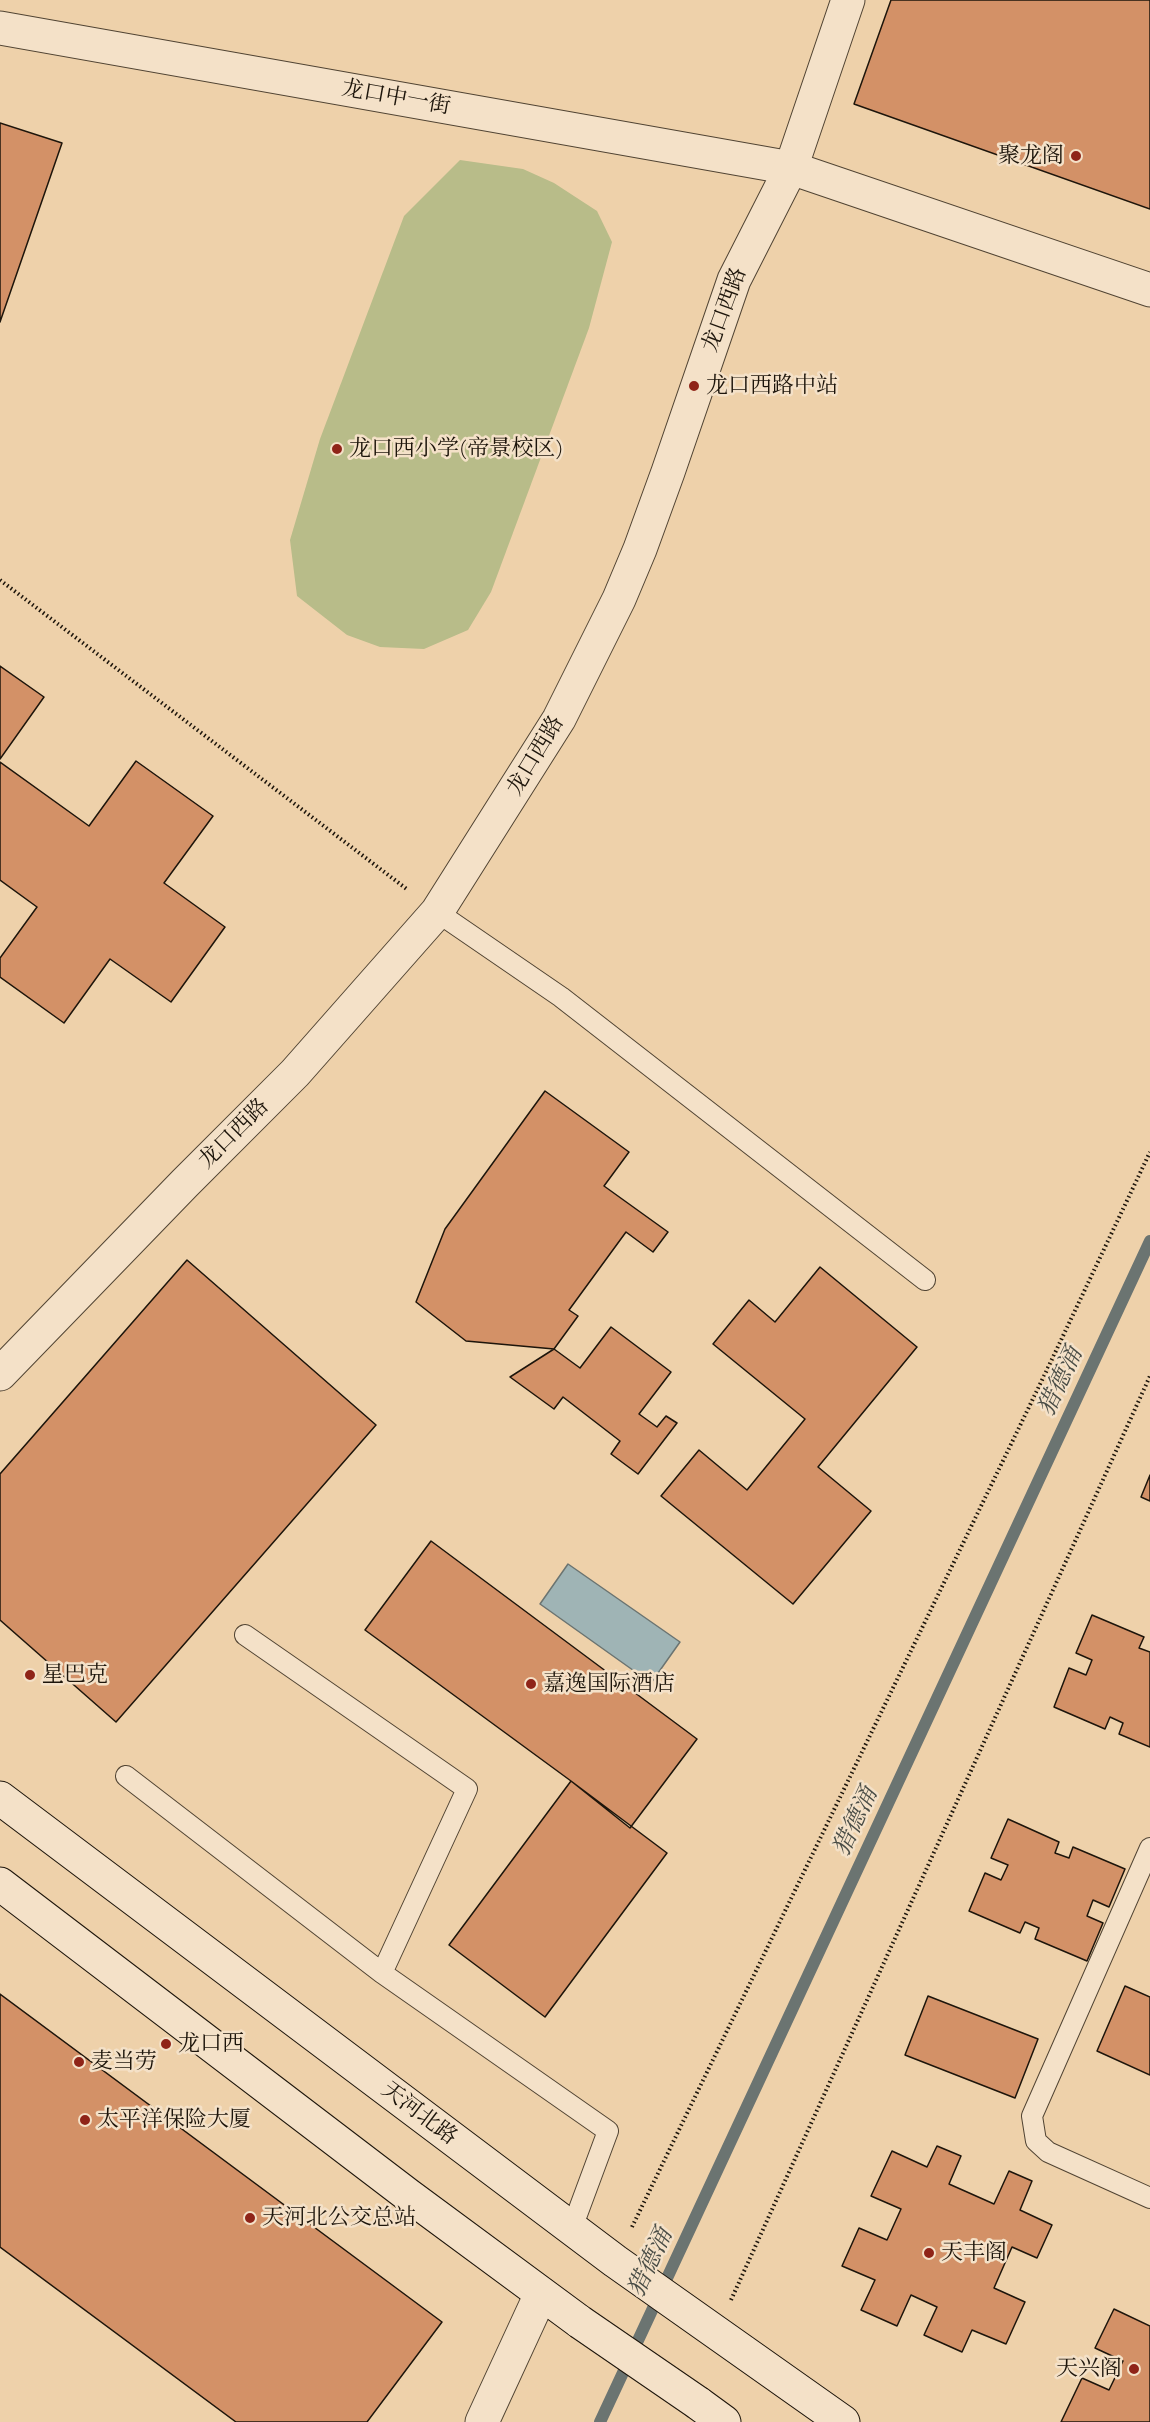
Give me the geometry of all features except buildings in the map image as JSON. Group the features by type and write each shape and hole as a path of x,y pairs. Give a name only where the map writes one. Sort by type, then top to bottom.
{"street":[{"name":"龙口西路","path":"0,1374 294,1074 437,912 559,719 619,599 668,472 734,280 791,168 848,0"},
{"name":"龙口中一街","path":"0,28 791,168 1150,290"},
{"name":"天河北路","path":"0,1798 615,2261 843,2422"},
{"path":"0,1884 541,2294 711,2413"},
{"path":"482,2422 541,2294"}],"lane":[{"path":"437,912 561,997 926,1280"},
{"path":"245,1635 466,1789 382,1973"},
{"path":"126,1776 382,1973 608,2131 572,2228"},
{"path":"1150,1848 1032,2116 1036,2141 1048,2152 1150,2198"}],"path":[{"path":"0,580 437,912"},
{"path":"615,2261 1046,1374 1150,1152"},
{"path":"716,2333 1150,1376"}],"green space":[{"path":"460,160 523,169 554,183 597,211 612,242 589,328 491,592 468,630 424,649 380,647 347,635 297,596 290,540 320,439 404,216"}],"shaded area":[{"path":"568,1564 680,1642 651,1683 540,1604"}],"waterway":[{"name":"猎德涌","path":"600,2422 1150,1241"}],"place":[{"name":"聚龙阁","path":"1076,156"},
{"name":"龙口西路中站","path":"694,386"},
{"name":"龙口西小学(帝景校区)","path":"337,449"},
{"name":"星巴克","path":"30,1675"},
{"name":"嘉逸国际酒店","path":"531,1684"},
{"name":"龙口西","path":"166,2044"},
{"name":"麦当劳","path":"79,2062"},
{"name":"太平洋保险大厦","path":"85,2120"},
{"name":"天河北公交总站","path":"250,2218"},
{"name":"天丰阁","path":"929,2253"},
{"name":"天兴阁","path":"1134,2369"}]}
